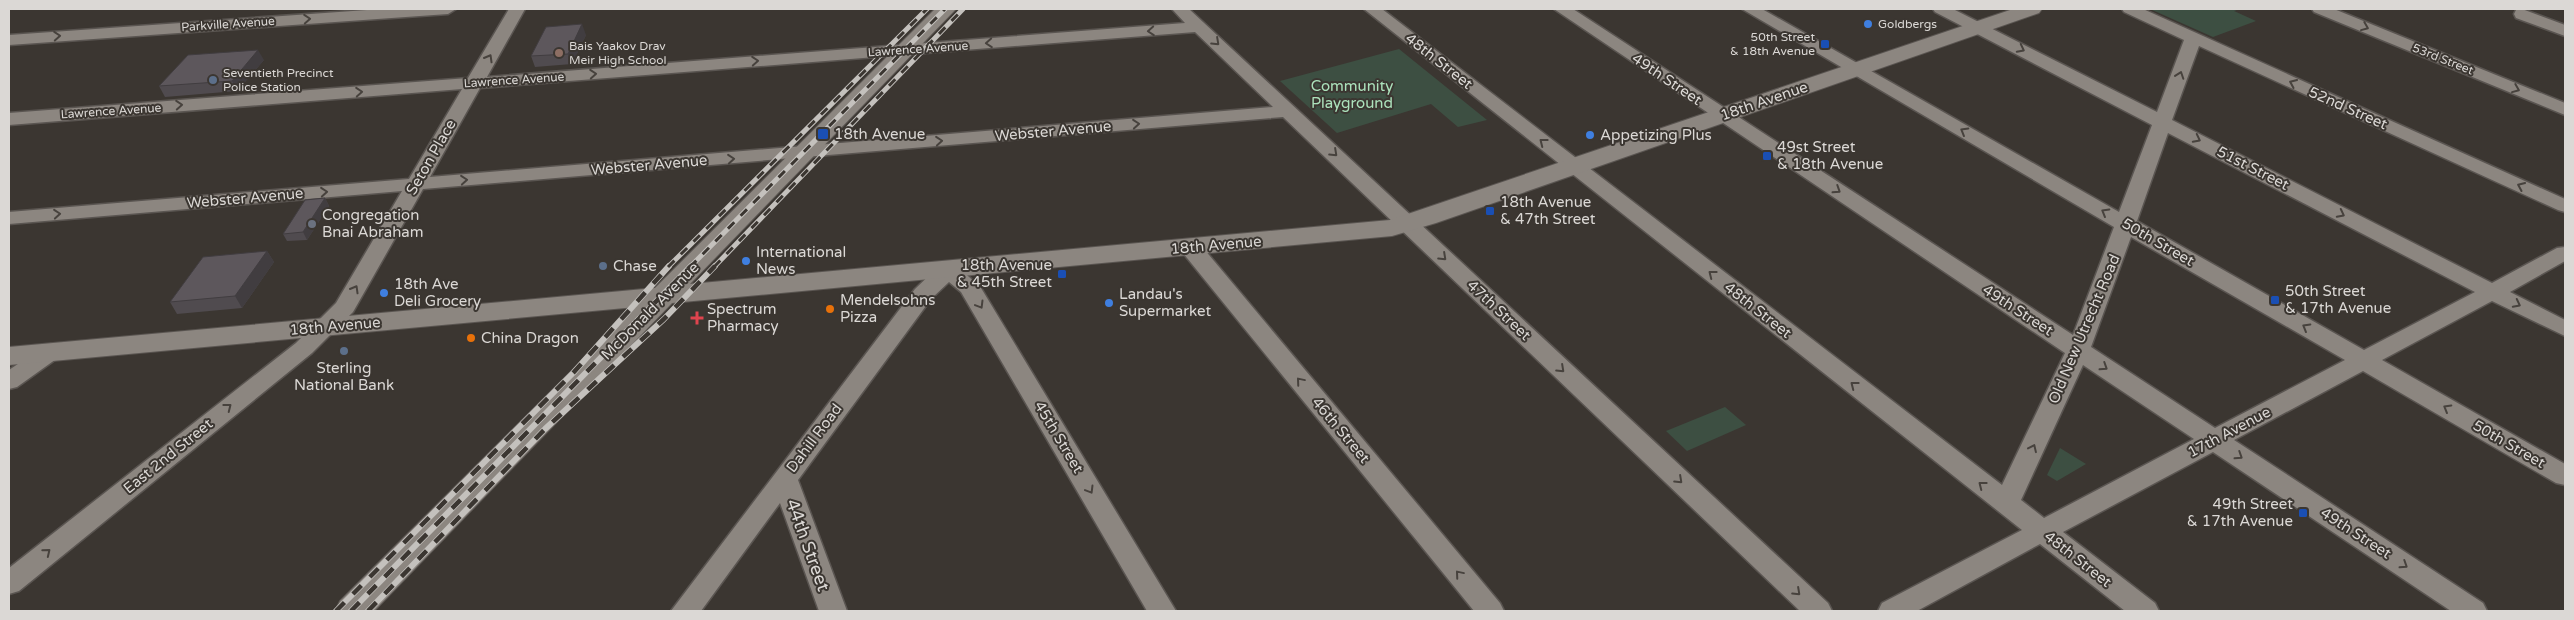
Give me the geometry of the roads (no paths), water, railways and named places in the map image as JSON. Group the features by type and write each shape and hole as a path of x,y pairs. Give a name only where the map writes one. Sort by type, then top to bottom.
{"street":[{"name":"Parkville Avenue","path":"9,40 448,9"},
{"name":"Seton Place","path":"325,327 345,307 517,9"},
{"name":"McDonald Avenue","path":"352,611 665,296 946,9"},
{"name":"47th Street","path":"1180,9 1818,611"},
{"name":"48th Street","path":"1372,9 2145,611"},
{"name":"49th Street","path":"1562,9 2474,611"},
{"name":"50th Street","path":"1750,9 2565,476"},
{"name":"51st Street","path":"1941,9 2565,329"},
{"name":"18th Avenue","path":"9,356 1379,230 1408,224 2032,9"},
{"name":"52nd Street","path":"2130,9 2565,206"},
{"name":"53rd Street","path":"2320,9 2565,110"},
{"path":"2522,14 2565,30"},
{"name":"Lawrence Avenue","path":"9,118 1200,27"},
{"name":"Old New Utrecht Road","path":"2007,504 2078,350 2127,224 2193,38"},
{"name":"Webster Avenue","path":"9,218 1289,111"},
{"name":"46th Street","path":"1191,248 1490,611"},
{"name":"17th Avenue","path":"1892,611 2565,253"},
{"name":"Dahill Road","path":"685,611 923,294 948,270"},
{"name":"45th Street","path":"948,270 970,288 1162,611"},
{"name":"East 2nd Street","path":"9,583 304,348 325,327"},
{"path":"9,381 51,352"},
{"name":"44th Street","path":"784,478 833,611"}],"railway":[{"path":"669,266 927,9"},
{"path":"690,267 945,9"},
{"path":"714,267 963,9"},
{"path":"336,611 574,372 669,266"},
{"path":"351,611 691,266"},
{"path":"368,611 545,429 664,319 715,266"}],"place":[{"name":"Goldbergs","path":"1868,24"},
{"name":"50th Street & 18th Avenue","path":"1825,44"},
{"name":"Bais Yaakov Drav Meir High School","path":"559,53"},
{"name":"Seventieth Precinct Police Station","path":"213,80"},
{"name":"18th Avenue","path":"823,134"},
{"name":"Appetizing Plus","path":"1590,135"},
{"name":"49st Street & 18th Avenue","path":"1767,156"},
{"name":"18th Avenue & 47th Street","path":"1490,211"},
{"name":"Congregation Bnai Abraham","path":"312,224"},
{"name":"International News","path":"746,261"},
{"name":"Chase","path":"603,266"},
{"name":"18th Avenue & 45th Street","path":"1062,274"},
{"name":"18th Ave Deli Grocery","path":"384,293"},
{"name":"50th Street & 17th Avenue","path":"2275,300"},
{"name":"Landau's Supermarket","path":"1109,303"},
{"name":"Mendelsohns Pizza","path":"830,309"},
{"name":"Spectrum Pharmacy","path":"697,318"},
{"name":"China Dragon","path":"471,338"},
{"name":"Sterling National Bank","path":"344,351"},
{"name":"49th Street & 17th Avenue","path":"2303,513"}],"park label":[{"name":"Community Playground","path":"1352,94"}]}
